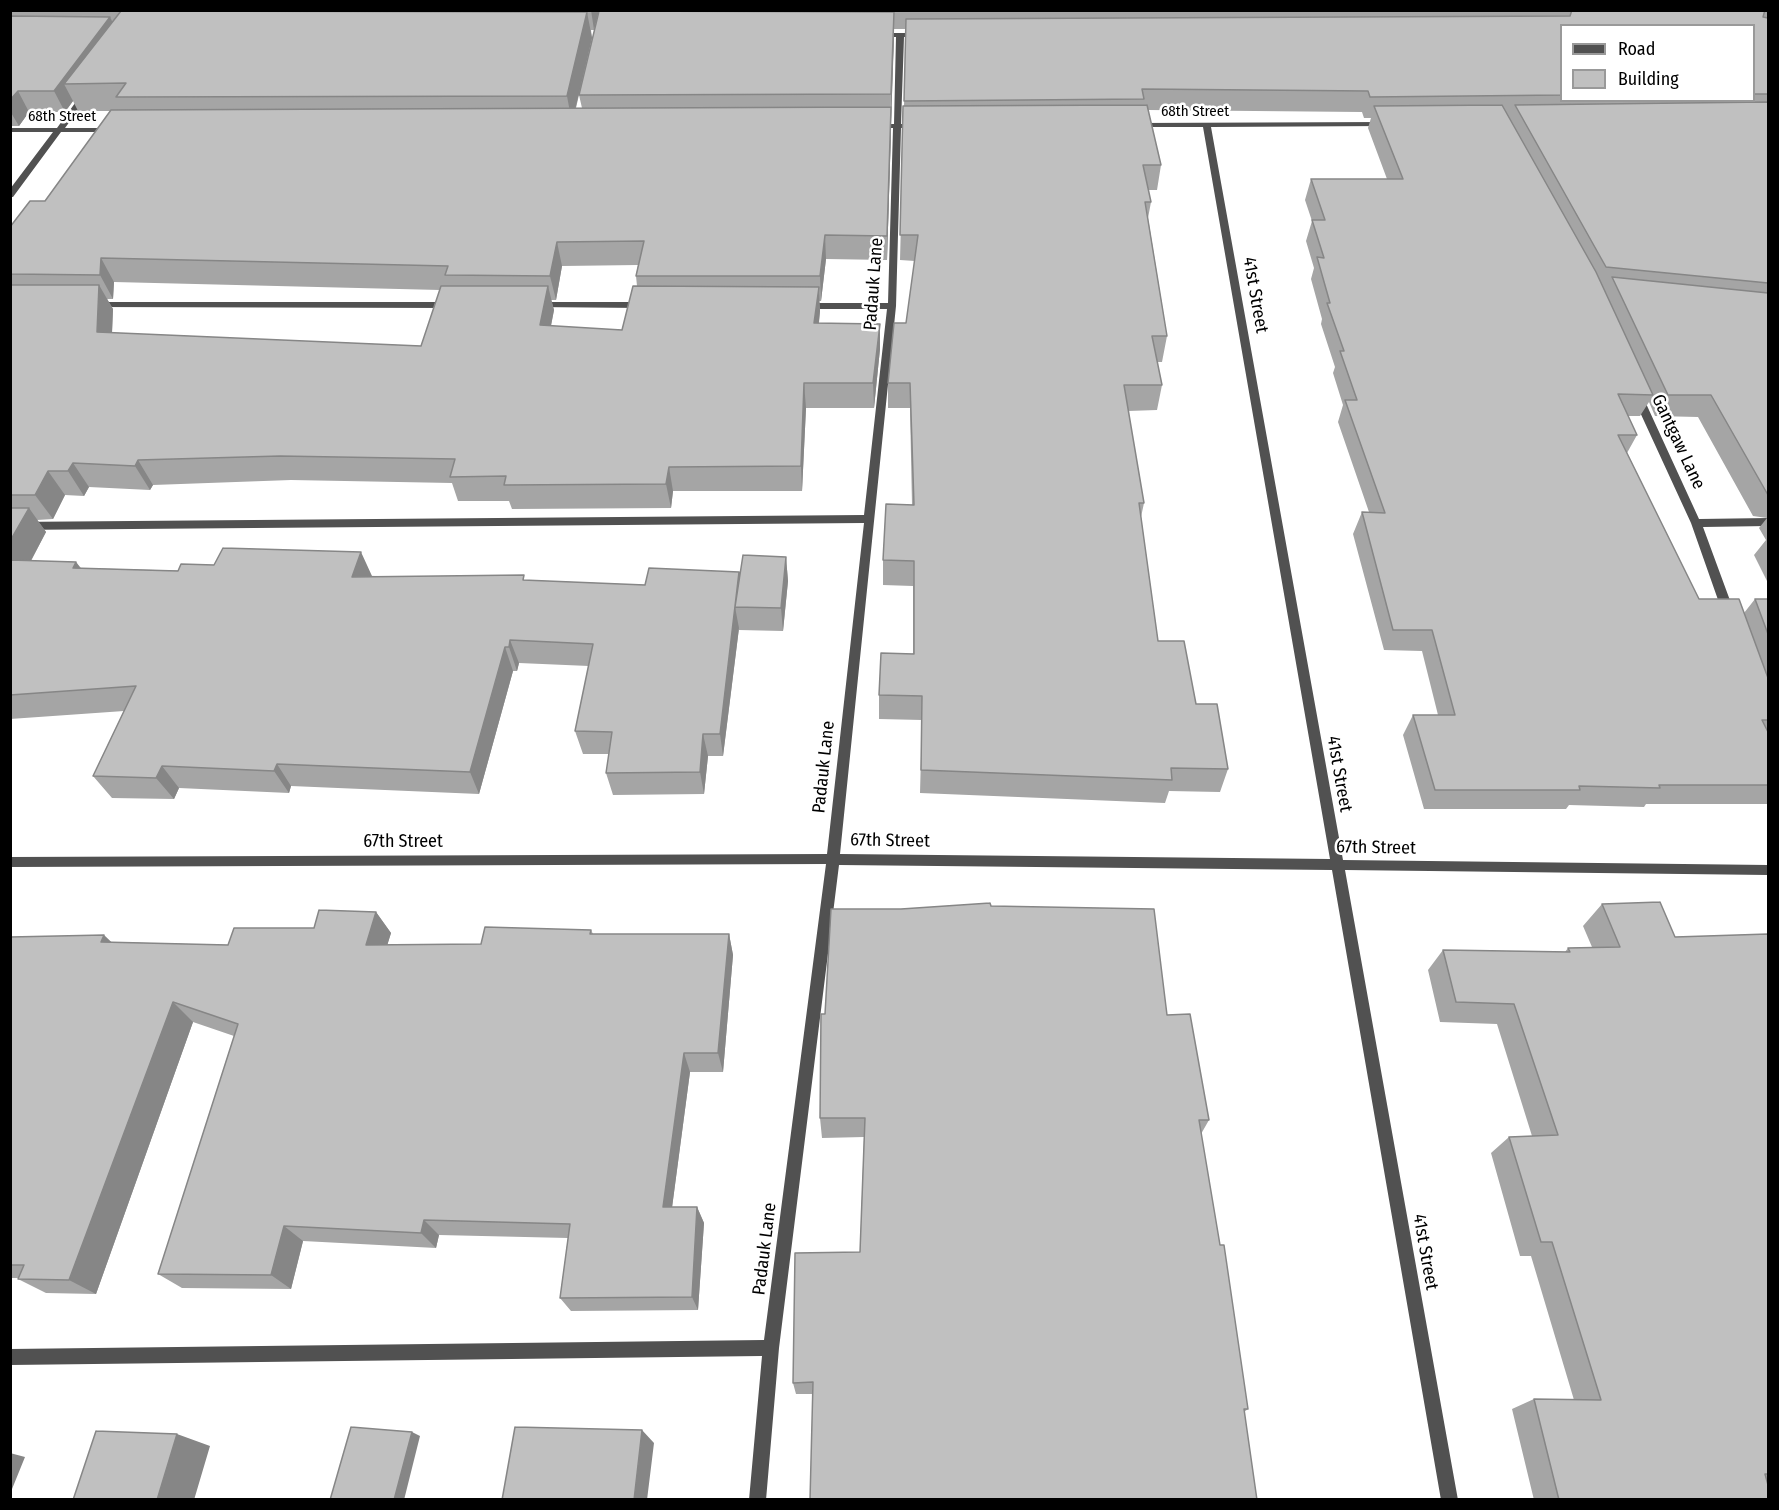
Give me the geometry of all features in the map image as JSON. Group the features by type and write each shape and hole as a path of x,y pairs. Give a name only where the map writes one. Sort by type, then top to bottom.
{"street":[{"path":"864,35 936,35"},
{"name":"Padauk Lane","path":"757,1500 771,1348 833,859 892,306 900,35"},
{"path":"10,195 95,82"},
{"name":"68th Street","path":"1124,125 1393,124"},
{"name":"41st Street","path":"1207,125 1450,1500"},
{"path":"863,126 923,126"},
{"name":"68th Street","path":"10,130 119,130"},
{"path":"82,304 463,305"},
{"path":"523,305 654,306"},
{"path":"797,306 892,306"},
{"name":"Gantgaw Lane","path":"1634,387 1695,523 1732,622"},
{"path":"10,526 868,519"},
{"path":"1695,523 1768,522"},
{"name":"67th Street","path":"10,862 833,859 1768,870"},
{"path":"10,1357 771,1348"}],"building":[{"path":"1572,10 1765,10 1763,17 1768,18 1768,94 1755,94 1755,24 1560,24 1560,95 1370,97 1368,91 1142,89 1144,99 904,101 906,19 1570,16"},
{"path":"121,11 587,12 567,96 116,97 126,83 64,84"},
{"path":"599,11 894,12 891,94 579,95"},
{"path":"10,16 110,17 54,91 18,91 10,100"},
{"path":"1768,102 1768,283 1606,267 1515,105"},
{"path":"1147,105 1161,165 1143,165 1151,202 1145,202 1167,336 1152,336 1162,385 1124,385 1144,503 1139,503 1158,641 1184,641 1196,704 1217,704 1228,769 1171,768 1172,780 921,770 922,696 879,695 881,653 914,654 914,561 883,560 886,504 914,505 910,383 888,383 894,323 906,323 918,235 900,235 903,106"},
{"path":"1502,105 1596,272 1653,395 1618,394 1637,435 1618,435 1699,599 1739,599 1768,678 1768,720 1762,720 1768,732 1768,785 1659,785 1660,788 1579,786 1580,790 1435,790 1413,715 1455,715 1432,630 1393,630 1362,512 1385,513 1345,400 1357,400 1340,351 1344,351 1327,303 1330,303 1317,257 1324,258 1312,220 1325,220 1311,179 1403,179 1374,106"},
{"path":"891,107 887,236 825,235 820,276 636,276 644,241 557,242 550,276 445,275 448,266 101,258 100,275 10,274 10,227 30,201 45,201 111,110"},
{"path":"1612,277 1768,293 1768,495 1711,395 1668,395"},
{"path":"10,285 99,285 97,332 421,346 441,286 548,286 540,325 622,330 633,286 819,287 814,323 880,324 873,383 804,383 801,466 669,467 666,484 504,485 506,476 450,477 455,459 280,456 138,460 135,466 73,463 68,471 48,471 35,495 10,495"},
{"path":"10,508 29,508 10,541"},
{"path":"223,548 361,552 352,577 524,575 523,580 645,585 649,568 739,572 720,734 703,734 700,772 606,773 612,732 575,731 593,644 510,640 509,647 505,647 470,772 277,764 274,771 162,766 156,778 93,776 136,686 10,695 10,560 76,562 73,568 178,571 181,564 214,565"},
{"path":"743,555 786,557 781,608 735,607"},
{"path":"1755,599 1768,599 1768,634"},
{"path":"1660,902 1675,937 1768,934 1768,1474 1765,1474 1768,1500 1559,1500 1534,1399 1601,1400 1552,1242 1541,1242 1509,1137 1558,1135 1514,1004 1456,1002 1443,950 1570,952 1568,948 1620,947 1602,904"},
{"path":"990,903 991,906 1154,909 1167,1015 1190,1014 1209,1120 1199,1120 1220,1245 1224,1245 1248,1409 1244,1409 1257,1500 810,1500 813,1382 793,1383 795,1253 860,1252 865,1118 820,1118 821,1014 825,1014 831,909 901,909"},
{"path":"319,910 376,912 366,945 481,944 485,927 591,930 590,934 729,934 718,1053 684,1053 663,1207 697,1207 692,1297 560,1298 570,1224 424,1220 421,1233 284,1226 271,1275 158,1274 238,1024 173,1002 69,1280 18,1279 24,1265 10,1265 10,937 104,935 101,942 228,945 234,928 314,928"},
{"path":"351,1427 412,1432 394,1500 330,1500"},
{"path":"515,1427 642,1430 634,1500 502,1500"},
{"path":"96,1431 177,1434 157,1500 73,1500"}]}
